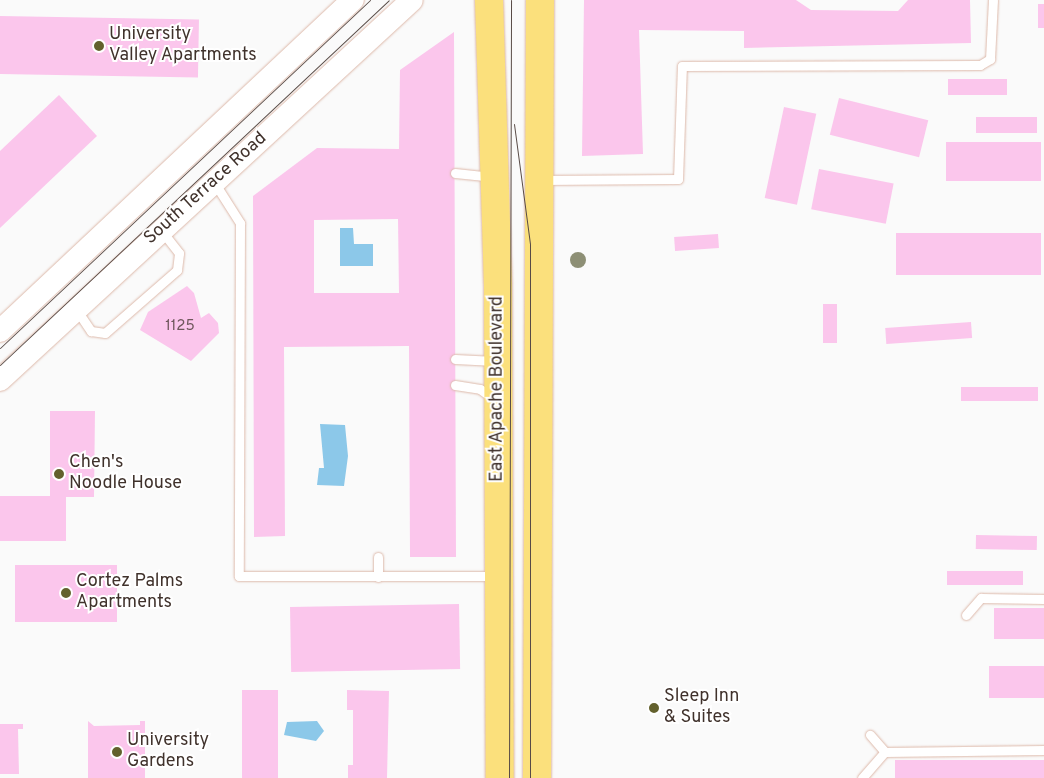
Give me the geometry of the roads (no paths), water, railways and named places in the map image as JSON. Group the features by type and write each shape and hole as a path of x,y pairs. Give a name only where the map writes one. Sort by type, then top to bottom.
{"main road":[{"name":"East Apache Boulevard","path":"489,0 495,177 498,361 500,778"},
{"path":"537,778 540,0"},
{"path":"498,361 539,376"}],"street":[{"name":"South Terrace Road","path":"0,331 353,0"},
{"name":"South Terrace Road","path":"0,380 412,0"}],"lane":[{"path":"539,180 678,179 682,66 980,65 990,59 993,0"},
{"path":"455,173 495,177"},
{"path":"214,182 240,223 239,576 499,576"},
{"path":"75,309 90,331 105,333 177,270 179,253 161,230"},
{"path":"456,359 498,361"},
{"path":"456,385 480,388 498,403"},
{"path":"378,557 378,577"},
{"path":"966,615 981,598 1044,599"},
{"path":"870,734 885,752"},
{"path":"862,778 885,752 1044,750"}],"water":[{"path":"340,228 353,228 354,244 373,244 373,266 340,266"},
{"path":"320,424 345,425 348,456 344,486 317,485 319,468 324,468"},
{"path":"317,721 324,731 316,741 284,735 287,722"}],"tram line":[{"path":"0,348 370,0"},
{"path":"0,365 389,0"},
{"path":"509,778 511,0"},
{"path":"514,124 530,244 530,778"}],"place":[{"name":"University Valley Apartments","path":"99,46"},
{"name":"Chen's Noodle House","path":"59,474"},
{"name":"Cortez Palms Apartments","path":"66,593"},
{"name":"Sleep Inn & Suites","path":"654,708"},
{"name":"University Gardens","path":"117,752"}]}
